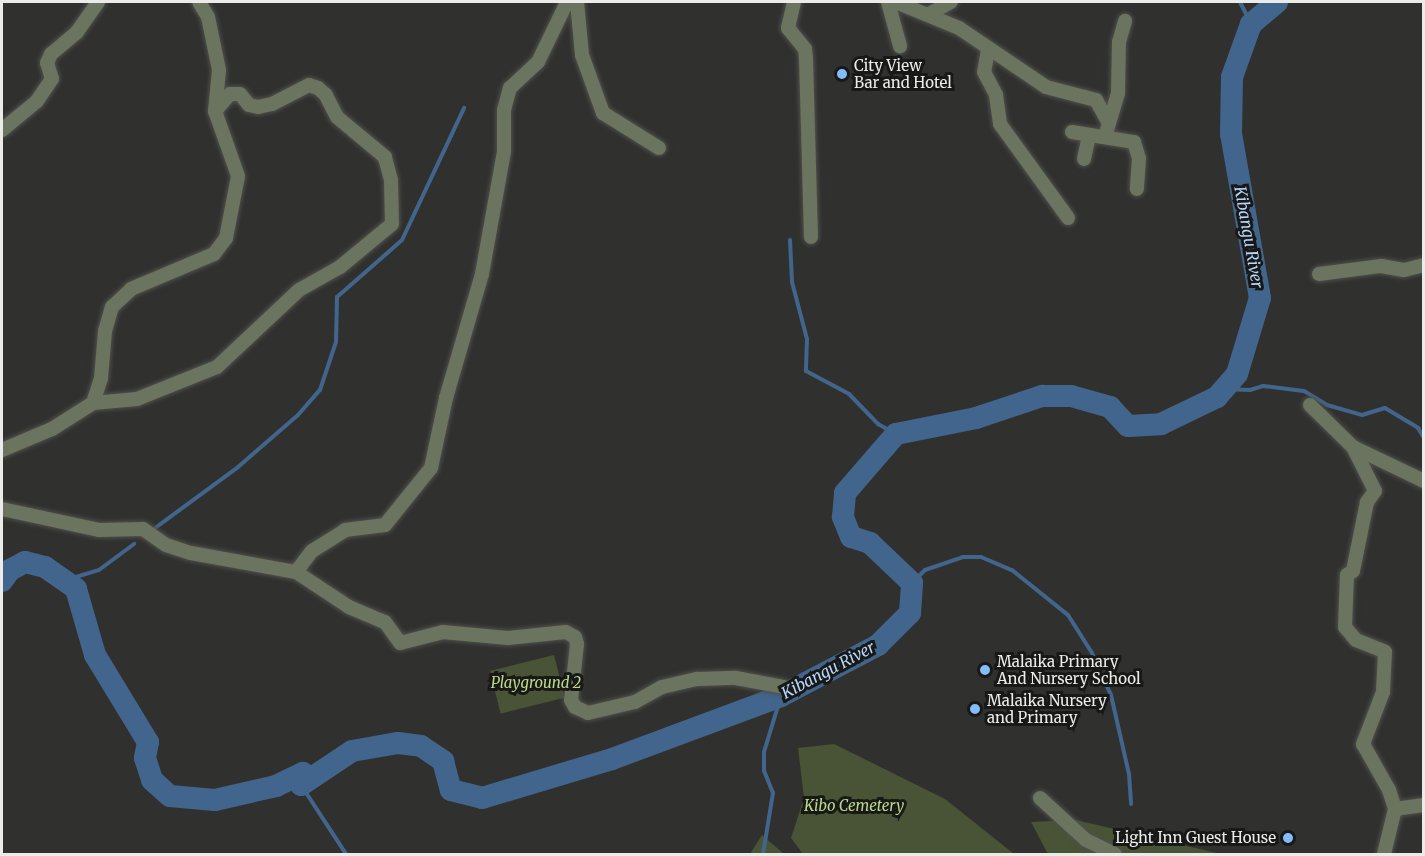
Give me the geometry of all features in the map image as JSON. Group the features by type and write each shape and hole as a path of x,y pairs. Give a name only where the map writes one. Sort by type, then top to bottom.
{"street":[{"path":"2,130 37,101 51,80 46,63 51,54 77,32 98,2"},
{"path":"93,403 101,378 105,331 112,307 139,285 214,254 226,238 238,176 215,111 219,70 208,17 199,2"},
{"path":"296,572 312,551 345,530 385,525 431,468 446,398 482,274 504,152 507,99 515,82 538,62 567,2"},
{"path":"578,2 582,55 603,113 659,148"},
{"path":"794,2 788,28 806,58 811,237"},
{"path":"888,2 900,46"},
{"path":"896,2 959,28 988,50 1046,87 1096,100 1108,122"},
{"path":"929,14 951,2"},
{"path":"1105,137 1118,93 1119,42 1125,21"},
{"path":"988,50 984,72 996,95 1000,124 1068,218"},
{"path":"2,450 52,429 93,403 137,399 217,367 299,290 340,267 392,224 391,180 385,157 337,117 326,95 318,88 309,85 272,104 258,106 249,105 240,94 230,94 215,111"},
{"path":"1072,132 1105,137 1138,146 1137,189"},
{"path":"1083,159 1089,136"},
{"path":"1319,274 1382,266 1404,270 1424,265"},
{"path":"1310,405 1353,447 1424,481"},
{"path":"1353,447 1375,491 1367,502 1353,571 1347,574 1345,627 1356,640 1386,654 1383,692 1363,744 1389,790 1395,809 1384,855"},
{"path":"2,509 99,530 143,529 166,545 191,553 296,572 349,607 385,622 400,643 443,632 508,638 566,632 575,637 577,645 571,700 575,707 588,713 636,702 662,687 698,679 736,678 783,687"},
{"path":"1040,798 1086,840 1115,855"},
{"path":"1395,809 1424,805"}],"green space":[{"name":"Playground 2","path":"554,655 565,698 501,714 490,671"},
{"name":"Kibo Cemetery","path":"834,744 945,799 1014,854 803,854 791,838 804,798 798,748"},
{"path":"1076,820 1221,854 1048,854 1031,822"},
{"path":"762,835 784,854 750,854"}],"waterway":[{"path":"1240,2 1251,24"},
{"name":"Kibangu River","path":"2,581 10,570 25,562 45,567 76,589 95,655 148,742 145,758 152,780 170,796 215,800 276,786 303,773 301,785 352,751 398,743 421,746 443,761 451,790 482,798 612,759 781,696 878,645 910,613 912,583 870,543 851,537 843,517 845,493 896,434 976,418 1042,396 1071,396 1110,407 1128,426 1161,424 1217,397 1237,374 1260,298 1231,134 1232,77 1251,24 1277,2"},
{"path":"151,531 238,467 298,415 320,390 336,342 337,297 402,240 464,108"},
{"path":"790,240 792,282 807,339 806,371 849,394 878,424 896,434"},
{"path":"1224,389 1250,390 1263,386 1304,391 1327,405 1362,415 1385,408 1418,428 1424,438"},
{"path":"66,580 99,570 134,544"},
{"path":"912,583 925,570 963,557 981,557 1012,570 1068,615 1092,653 1111,695 1129,774 1131,804"},
{"path":"763,854 773,793 764,771 764,752 781,696"},
{"path":"301,785 346,854"}],"place":[{"name":"City View Bar and Hotel","path":"842,74"},
{"name":"Malaika Primary And Nursery School","path":"985,670"},
{"name":"Malaika Nursery and Primary","path":"975,709"},
{"name":"Light Inn Guest House","path":"1288,838"}]}
